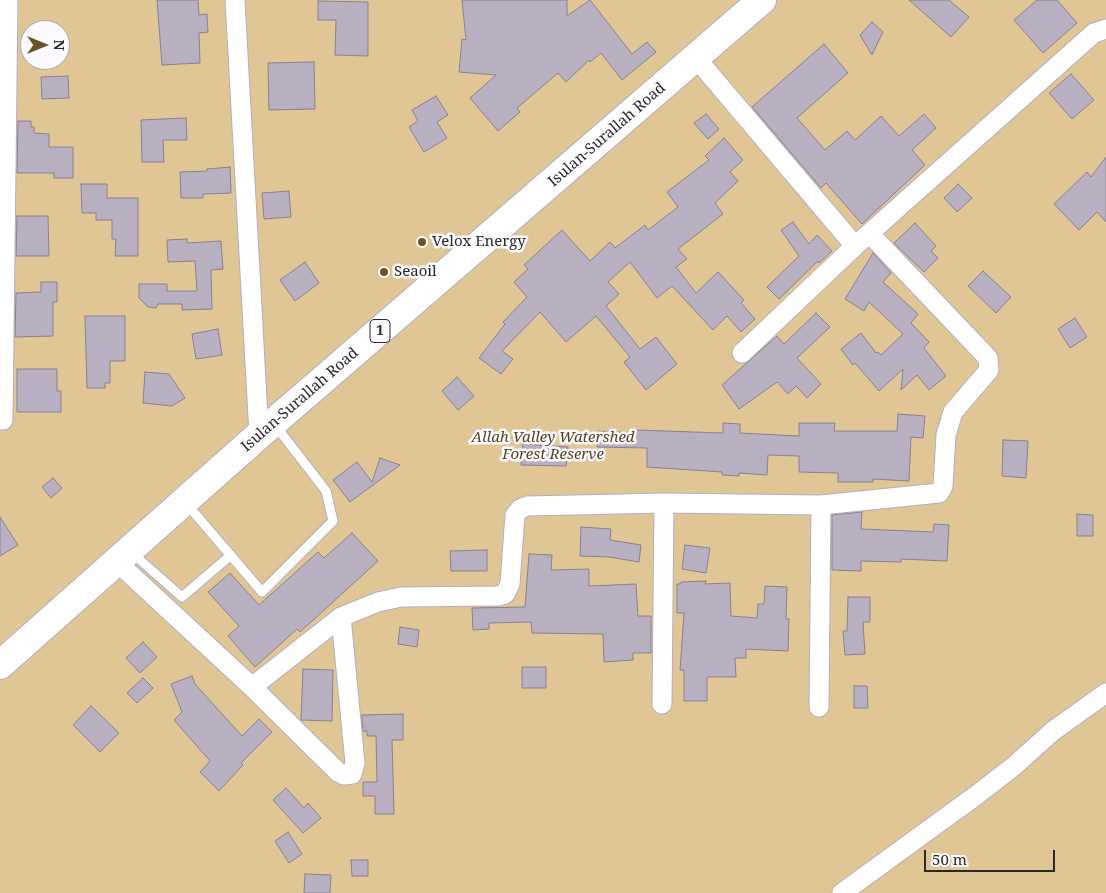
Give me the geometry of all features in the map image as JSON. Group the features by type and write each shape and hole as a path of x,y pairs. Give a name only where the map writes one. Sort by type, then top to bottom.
{"highway":[{"name":"Isulan-Surallah Road","path":"0,665 266,429 762,0"}],"street":[{"path":"0,420 3,420 8,0"},
{"path":"235,0 266,429"},
{"path":"742,353 855,246 1094,33 1106,29"},
{"path":"696,58 855,246"},
{"path":"252,687 342,618 378,602 401,597 498,596 505,594 510,584 515,515 520,508 540,504 821,504 939,493 943,486 946,435 953,412 988,370 988,358 870,234"},
{"path":"662,704 664,503"},
{"path":"819,707 821,504"},
{"path":"123,556 252,687 338,772 344,775 352,774 355,762 342,618"},
{"path":"842,893 986,788 1053,731 1106,693"}],"lane":[{"path":"185,501 262,592 333,521 326,491 266,429"},
{"path":"123,556 182,598 231,556"}],"green space":[{"name":"Allah Valley Watershed Forest Reserve","path":"0,0 1106,0 1106,893 0,893"}],"building":[{"path":"157,0 198,0 199,15 207,14 208,32 199,33 200,63 162,65"},
{"path":"462,0 567,0 567,16 590,0 632,54 647,42 656,52 622,80 601,53 590,62 589,60 566,82 558,73 517,108 520,112 498,131 470,98 496,75 459,72 462,39 466,40"},
{"path":"909,0 949,0 969,17 951,37"},
{"path":"1037,0 1057,0 1077,23 1043,53 1014,20"},
{"path":"318,1 368,2 368,56 335,55 336,20 318,20"},
{"path":"872,22 883,32 872,55 860,35"},
{"path":"824,44 848,73 797,118 825,150 847,131 855,140 881,116 899,136 924,114 936,128 912,150 925,165 862,224 826,183 821,188 752,107"},
{"path":"314,62 315,109 269,110 268,63"},
{"path":"1071,74 1094,100 1072,119 1049,93"},
{"path":"68,76 69,98 42,99 41,77"},
{"path":"436,96 448,115 437,122 447,138 424,152 409,127 418,121 412,110"},
{"path":"706,114 719,129 708,139 694,123"},
{"path":"186,118 187,140 163,140 164,162 142,162 141,120"},
{"path":"18,121 31,121 34,133 49,134 49,147 73,147 73,178 54,178 54,173 17,173"},
{"path":"724,138 743,160 730,172 738,181 715,203 723,214 678,249 687,259 676,267 696,293 718,272 744,300 741,303 755,319 741,332 727,316 713,330 672,286 657,298 630,262 608,282 619,294 606,306 640,349 656,337 677,364 646,390 624,362 630,357 596,316 566,342 540,312 502,351 513,359 501,374 479,358 505,324 503,322 527,297 514,282 528,269 524,265 562,230 590,261 610,242 615,248 645,225 648,230 678,207 667,192 709,160 705,156"},
{"path":"1106,157 1106,222 1097,212 1079,230 1054,204 1087,172 1091,177"},
{"path":"230,167 231,193 203,194 203,198 181,198 180,172 207,171 207,169"},
{"path":"81,184 107,184 107,198 138,198 138,256 115,256 116,239 112,239 112,220 96,220 96,213 82,213"},
{"path":"958,184 972,198 957,212 944,198"},
{"path":"289,191 291,217 264,219 262,193"},
{"path":"17,216 48,216 49,256 16,256"},
{"path":"793,222 809,244 817,235 832,251 819,263 818,261 779,299 767,287 799,256 781,230"},
{"path":"915,223 936,246 931,251 938,258 924,272 894,243"},
{"path":"187,239 187,243 221,241 223,269 211,270 212,309 182,310 182,304 158,304 156,308 148,307 139,298 139,284 167,284 167,291 197,291 195,261 168,262 167,240"},
{"path":"873,253 891,273 883,282 918,314 911,323 929,342 924,348 946,376 929,390 917,375 901,390 903,369 879,391 855,363 853,365 841,349 861,333 876,353 878,352 881,355 903,334 869,302 864,311 845,299"},
{"path":"305,262 319,283 295,301 280,280"},
{"path":"983,271 1011,297 996,313 968,286"},
{"path":"41,282 57,282 57,302 53,302 53,336 15,337 16,293 41,292"},
{"path":"816,313 830,327 797,358 821,384 807,398 796,386 788,394 777,382 739,409 722,385 777,336 784,344"},
{"path":"85,316 125,316 125,361 110,361 110,383 105,383 105,388 87,388"},
{"path":"1075,318 1087,337 1070,348 1058,329"},
{"path":"218,329 222,355 196,359 192,334"},
{"path":"17,369 57,369 57,391 61,391 61,412 17,412"},
{"path":"145,372 169,374 185,398 172,406 143,403"},
{"path":"457,377 474,396 458,410 442,391"},
{"path":"898,414 925,416 923,438 911,437 909,481 873,479 873,482 838,482 838,473 799,472 799,456 768,455 767,475 739,473 739,476 722,475 722,472 647,467 647,448 597,447 597,431 636,433 636,430 723,433 723,423 740,424 740,433 799,436 799,423 835,423 834,431 897,431"},
{"path":"1003,440 1028,441 1026,478 1002,476"},
{"path":"523,444 568,447 566,466 521,465"},
{"path":"380,458 400,465 350,502 333,480 357,462 372,482"},
{"path":"53,478 62,488 51,498 42,487"},
{"path":"862,512 861,529 933,532 934,524 949,525 947,561 901,559 901,562 861,561 861,571 832,570 832,515"},
{"path":"1077,514 1093,515 1093,536 1077,536"},
{"path":"0,517 18,545 0,556"},
{"path":"581,527 611,529 610,540 641,545 639,562 609,557 580,556"},
{"path":"352,533 378,561 300,632 297,629 255,667 228,636 239,626 208,592 230,573 259,605 318,552 324,558"},
{"path":"685,545 710,548 706,573 682,569"},
{"path":"487,550 487,571 451,571 450,551"},
{"path":"529,554 552,555 551,570 589,569 589,586 636,584 638,616 651,616 651,653 633,653 633,660 604,662 603,634 532,633 531,622 489,623 489,629 473,630 472,608 525,607"},
{"path":"706,581 705,584 730,583 731,616 757,618 758,604 764,604 765,586 787,587 788,651 746,649 746,658 735,658 736,677 707,677 707,701 684,701 684,670 680,670 684,613 677,613 677,584 681,582"},
{"path":"848,597 870,597 870,622 863,622 865,654 845,655 843,631 847,631"},
{"path":"400,627 419,630 417,647 398,644"},
{"path":"143,642 157,657 140,673 126,658"},
{"path":"522,667 546,667 546,688 522,688"},
{"path":"303,669 333,670 332,721 301,720"},
{"path":"192,676 195,684 242,736 259,719 272,732 241,763 243,765 219,791 200,772 210,761 174,720 182,712 171,684"},
{"path":"143,678 153,688 137,703 127,693"},
{"path":"854,686 867,686 868,708 854,708"},
{"path":"91,706 119,733 100,752 73,725"},
{"path":"403,714 403,740 392,740 394,814 375,814 375,796 363,796 363,782 377,782 376,736 367,736 367,731 363,731 362,715"},
{"path":"286,788 304,808 308,803 321,818 303,833 273,800"},
{"path":"288,832 302,854 289,863 275,841"},
{"path":"351,860 368,860 368,876 352,876"},
{"path":"305,874 331,875 330,893 304,893"}],"place":[{"name":"Velox Energy","path":"422,242"},
{"name":"Seaoil","path":"384,272"}]}
